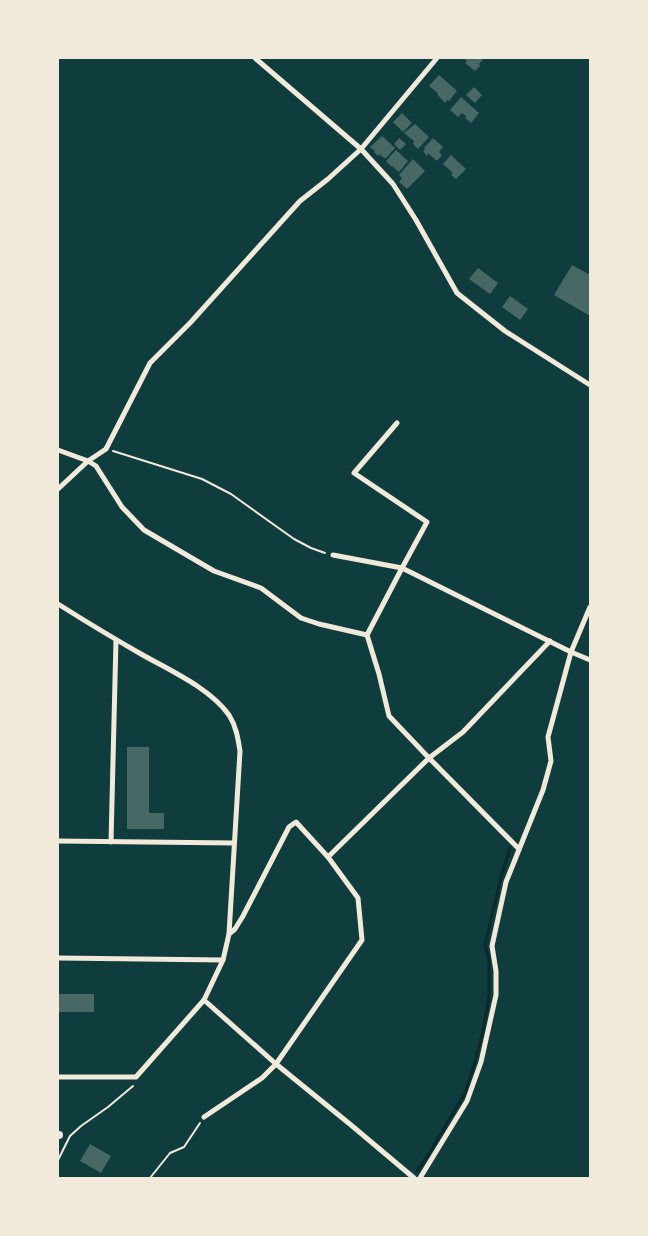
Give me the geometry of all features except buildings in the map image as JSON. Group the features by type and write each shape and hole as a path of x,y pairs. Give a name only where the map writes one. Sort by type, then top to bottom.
{"street":[{"path":"255,58 361,149 393,184 416,220 457,293 504,332 590,385"},
{"path":"58,489 88,461 106,449 150,363 190,323 300,201 361,149 437,58"},
{"path":"397,422 354,473 427,522 367,635 389,716 519,849"},
{"path":"58,450 88,461 96,466 122,507 144,530 214,571 261,588 301,618 367,635"},
{"path":"333,555 402,568 590,660"},
{"path":"58,604 116,640 204,690 229,715 236,730 240,751 229,934 223,960 204,1000 136,1077 58,1077"},
{"path":"420,1178 467,1102 482,1062 496,995 496,971 492,946 506,882 543,790 551,761 548,737 571,652 590,607"},
{"path":"111,842 116,640"},
{"path":"328,857 429,758 463,732 550,641"},
{"path":"204,1117 262,1078 276,1064 362,940 358,898 328,857 296,822 290,827 243,916 235,929 229,934"},
{"path":"58,841 234,844"},
{"path":"58,958 223,960"},
{"path":"204,1000 276,1064 414,1178"}],"path":[{"path":"106,449 202,480 231,494 294,539 311,548 333,555"},
{"path":"58,1160 70,1136 134,1085 136,1077"},
{"path":"150,1178 170,1153 184,1147 204,1117"}],"waterway":[{"path":"417,1171 465,1093 476,1058 489,997 489,960 485,945 510,848"}]}
